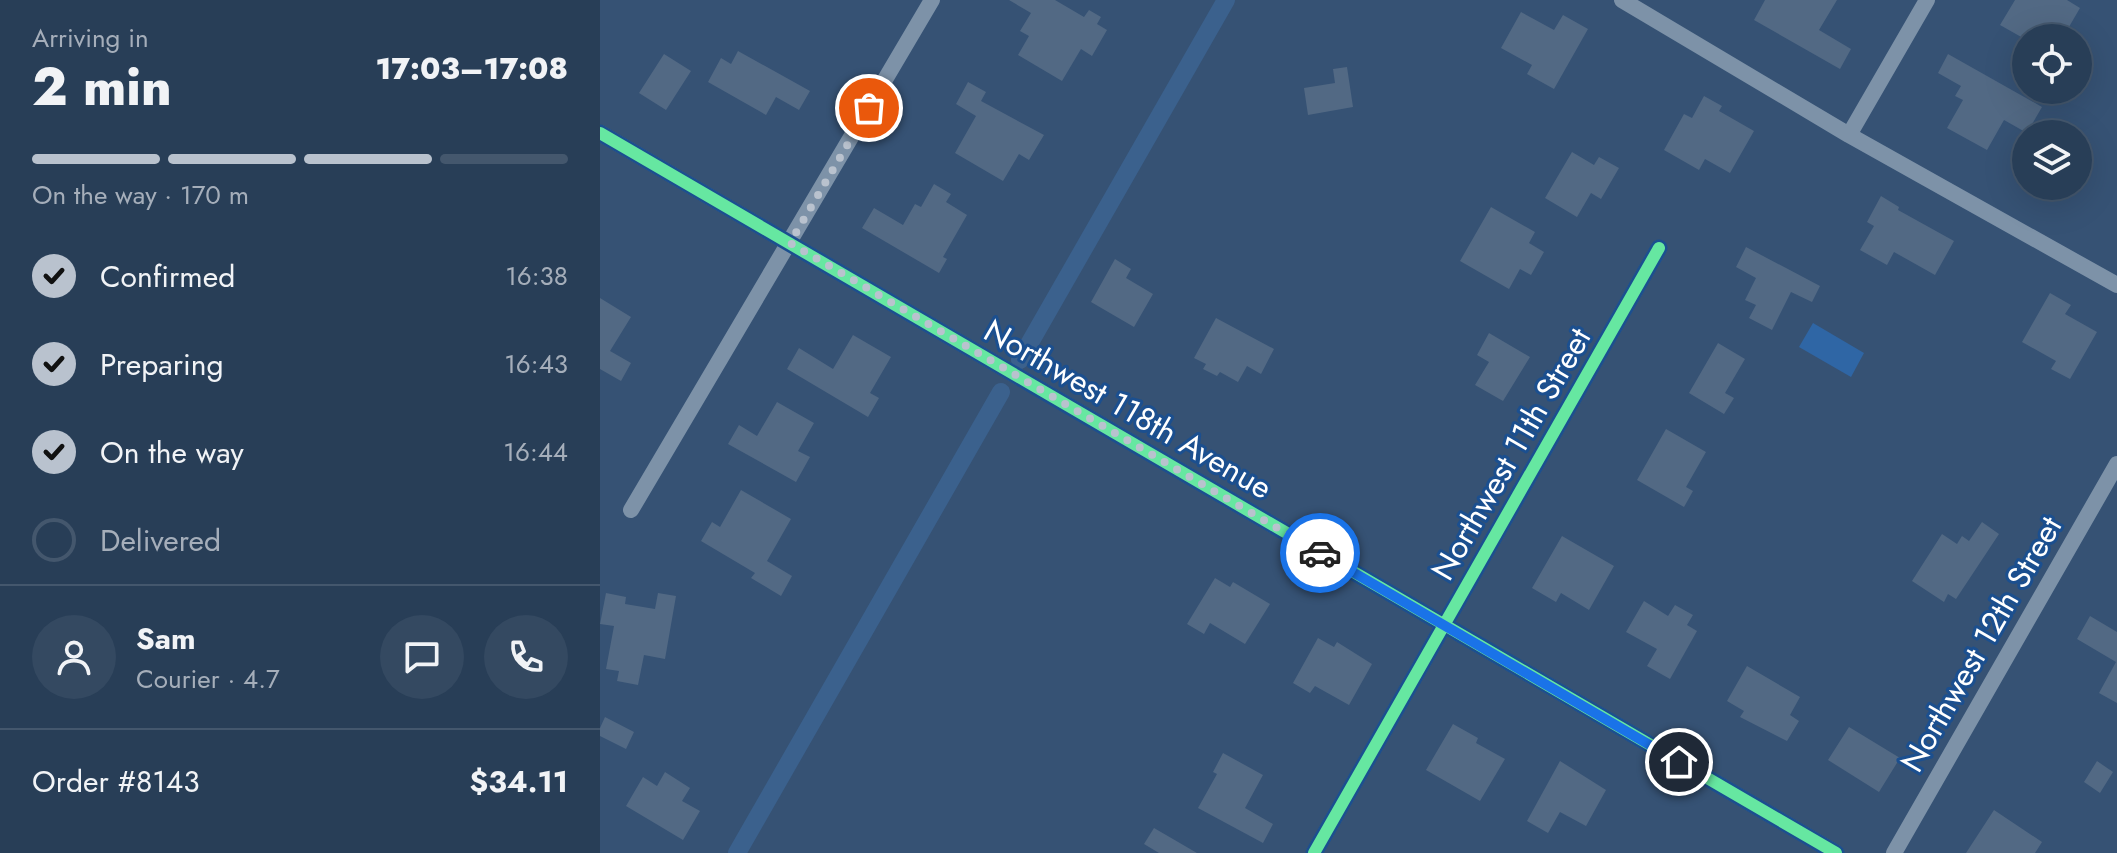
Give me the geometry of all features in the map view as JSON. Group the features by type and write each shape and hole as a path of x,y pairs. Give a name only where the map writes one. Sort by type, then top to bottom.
{"street":[{"path":"631,510 932,0"},
{"path":"1622,0 1849,135 2117,285"},
{"path":"1849,135 1927,0"},
{"name":"Northwest 118th Avenue","path":"600,133 1836,853"},
{"name":"Northwest 11th Street","path":"1314,853 1659,248"},
{"name":"Northwest 12th Street","path":"1894,853 2117,464"}],"shaded area":[{"path":"1813,323 1864,353 1851,377 1799,347"}],"building":[{"path":"1009,0 1055,0 1084,17 1089,10 1101,17 1097,24 1107,30 1092,56 1081,49 1062,81 1018,55 1029,36 1020,31 1031,13"},
{"path":"1765,0 1837,0 1819,30 1851,49 1840,69 1754,20"},
{"path":"2015,0 2067,0 2080,8 2071,24 2012,24 2012,32 2000,25"},
{"path":"1521,12 1554,30 1563,15 1588,29 1554,89 1527,74 1532,65 1501,48"},
{"path":"738,51 810,91 799,110 776,97 766,115 708,82 721,58 731,64"},
{"path":"664,54 691,71 666,110 639,93"},
{"path":"1948,54 2012,90 2012,104 2037,104 2042,107 2034,120 2012,120 2012,125 2004,120 1987,150 1947,128 1963,100 1955,96 1961,86 1938,73"},
{"path":"1347,67 1353,107 1308,115 1304,88 1335,83 1333,69"},
{"path":"968,82 986,92 981,101 1044,135 1029,160 1019,154 1003,181 955,153 976,116 956,104"},
{"path":"1704,96 1722,106 1719,111 1754,131 1730,173 1705,159 1699,170 1664,150 1684,114 1692,118"},
{"path":"1572,152 1594,165 1599,157 1619,168 1601,199 1591,193 1577,217 1545,198"},
{"path":"934,184 951,194 946,202 967,215 943,257 947,259 939,273 862,228 874,208 903,225 915,204 921,207"},
{"path":"1881,196 1899,207 1898,210 1954,241 1935,275 1894,252 1887,265 1860,250 1874,226 1867,222"},
{"path":"1491,207 1535,232 1529,243 1544,252 1531,275 1520,269 1509,289 1460,261"},
{"path":"1746,247 1820,286 1812,302 1791,292 1772,330 1749,318 1756,305 1745,300 1756,278 1736,267"},
{"path":"1115,259 1131,269 1126,278 1153,294 1134,327 1091,302"},
{"path":"2050,293 2071,305 2065,314 2097,332 2070,379 2051,369 2056,361 2022,342"},
{"path":"600,298 631,317 610,351 631,363 621,381 600,369"},
{"path":"1216,318 1274,349 1261,374 1247,366 1238,382 1220,372 1217,376 1203,369 1206,364 1194,358"},
{"path":"1489,333 1530,357 1503,401 1475,385 1489,362 1477,355"},
{"path":"853,335 891,357 870,393 879,398 868,417 787,369 799,348 833,369"},
{"path":"1718,343 1745,359 1725,393 1734,398 1724,414 1689,393"},
{"path":"777,402 814,423 798,451 810,457 796,482 728,444 739,425 757,436"},
{"path":"1666,429 1706,452 1686,487 1693,491 1684,507 1637,480"},
{"path":"741,490 791,519 767,561 792,576 781,596 751,578 755,573 701,541 712,522 720,527"},
{"path":"1982,522 1999,534 1956,599 1948,594 1944,602 1912,581 1942,534 1957,544 1962,536 1969,541"},
{"path":"1562,536 1614,566 1589,610 1561,593 1556,602 1532,588"},
{"path":"1215,578 1230,587 1233,582 1270,604 1245,644 1210,623 1204,634 1187,624"},
{"path":"606,593 626,597 625,604 655,609 658,593 676,596 665,659 644,655 638,685 617,681 619,671 606,669 614,626 600,624"},
{"path":"1644,601 1668,616 1675,605 1693,615 1687,625 1697,631 1670,679 1647,666 1657,649 1626,632"},
{"path":"2090,616 2117,632 2117,703 2099,693 2116,662 2077,639"},
{"path":"1318,638 1334,647 1337,642 1372,664 1349,705 1315,686 1310,693 1293,683"},
{"path":"1747,666 1800,697 1790,715 1799,721 1787,741 1740,717 1744,711 1727,701"},
{"path":"605,717 634,732 626,749 600,736"},
{"path":"1453,724 1478,738 1476,743 1505,759 1480,801 1426,770"},
{"path":"1849,727 1900,758 1879,792 1828,760"},
{"path":"1223,753 1263,775 1245,808 1273,824 1263,843 1198,808 1217,774 1213,772"},
{"path":"1560,761 1606,790 1586,826 1560,812 1548,833 1527,821"},
{"path":"2097,761 2113,772 2100,793 2084,782"},
{"path":"665,772 690,788 682,801 700,811 683,840 626,806 643,777 657,786"},
{"path":"1994,810 2042,842 2035,853 1966,853"},
{"path":"1154,828 1197,853 1159,853 1144,844"}],"waterway":[{"path":"1020,360 1226,0"},
{"path":"737,853 1001,392"}],"cycle path":[{"path":"600,133 1836,853"},
{"path":"1314,853 1659,248"}],"way so far":[{"path":"869,108 790,243 1320,553"}],"route":[{"path":"1320,553 1679,762"}]}
